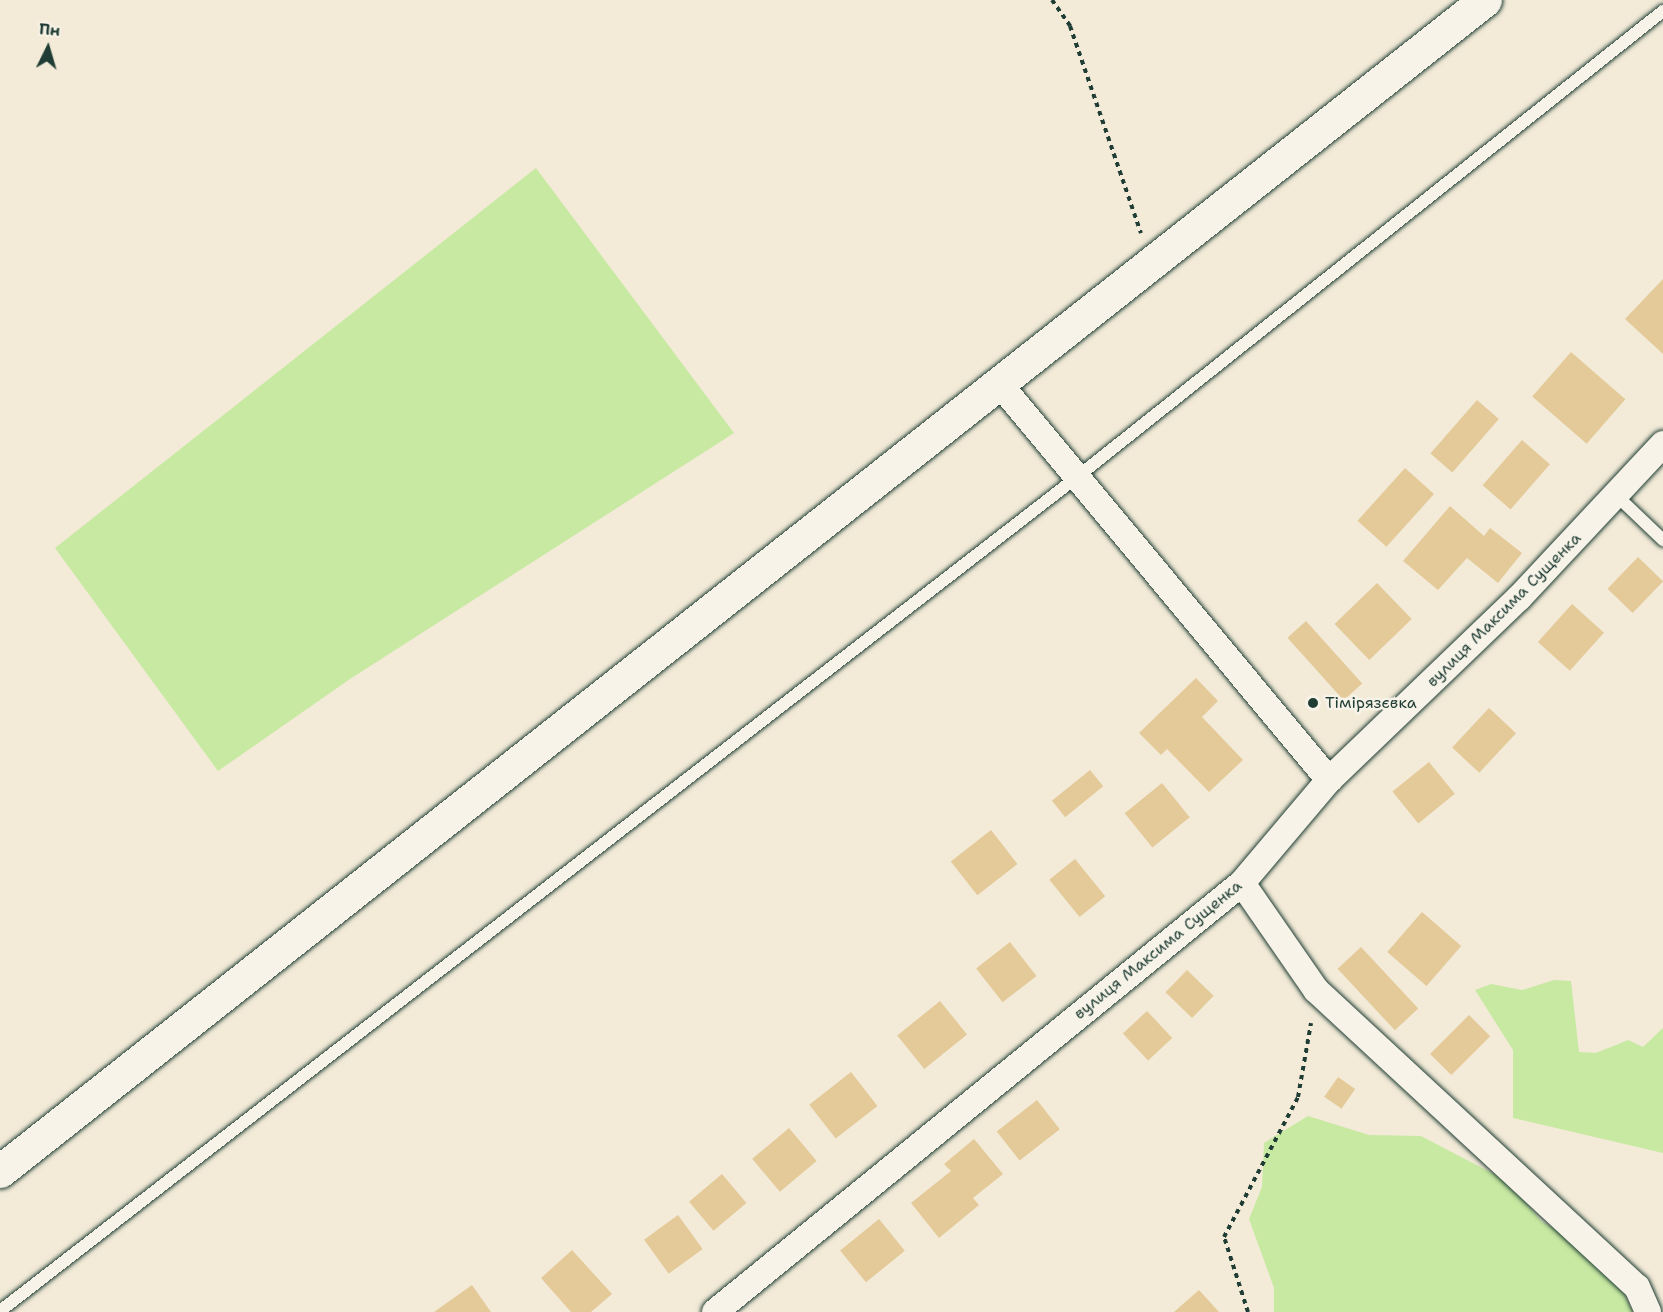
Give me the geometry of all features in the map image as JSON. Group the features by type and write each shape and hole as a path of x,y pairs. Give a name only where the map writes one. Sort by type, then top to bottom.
{"main road":[{"path":"0,1171 998,382 1152,265 1485,0"}],"street":[{"path":"998,382 1329,780"},
{"name":"вулиця Максима Сущенка","path":"715,1312 1242,883 1329,780 1617,496 1663,444"},
{"path":"1242,883 1316,990 1637,1287 1648,1312"}],"lane":[{"path":"0,1311 1077,477 1663,10"},
{"path":"1617,496 1663,540"}],"path":[{"path":"1052,0 1070,26 1152,265"},
{"path":"1248,1312 1224,1237 1298,1097 1316,990"}],"green space":[{"path":"536,168 734,433 350,679 218,771 55,548"},
{"path":"1554,980 1571,981 1579,1052 1596,1053 1628,1040 1643,1047 1663,1028 1663,1153 1513,1118 1513,1050 1475,990 1491,984 1522,990"},
{"path":"1308,1116 1369,1135 1421,1136 1509,1182 1541,1221 1570,1237 1619,1284 1633,1312 1274,1312 1274,1288 1249,1219 1262,1187 1264,1143"}],"building":[{"path":"1663,279 1663,354 1625,319"},
{"path":"1571,352 1625,399 1587,444 1532,397"},
{"path":"1477,400 1499,419 1452,473 1430,454"},
{"path":"1522,440 1550,464 1511,510 1483,485"},
{"path":"1405,468 1434,494 1386,547 1357,521"},
{"path":"1450,506 1484,536 1490,528 1522,553 1498,583 1467,558 1438,590 1403,561"},
{"path":"1638,557 1663,581 1633,613 1607,589"},
{"path":"1377,583 1412,619 1369,660 1335,624"},
{"path":"1572,604 1604,633 1570,671 1538,642"},
{"path":"1306,621 1362,683 1344,700 1287,638"},
{"path":"1196,678 1218,701 1202,717 1243,760 1209,792 1167,749 1161,755 1139,733"},
{"path":"1489,708 1516,733 1479,773 1452,747"},
{"path":"1429,762 1455,794 1418,823 1392,792"},
{"path":"1090,770 1103,786 1065,817 1052,801"},
{"path":"1162,783 1190,817 1152,847 1125,813"},
{"path":"991,830 1017,864 977,895 951,861"},
{"path":"1075,859 1105,896 1080,917 1049,880"},
{"path":"1422,912 1461,946 1426,986 1387,952"},
{"path":"1010,942 1036,976 1003,1002 976,968"},
{"path":"1361,947 1418,1008 1395,1030 1338,969"},
{"path":"1187,970 1214,996 1192,1018 1165,992"},
{"path":"940,1001 967,1034 924,1069 897,1036"},
{"path":"1147,1011 1172,1038 1148,1061 1123,1034"},
{"path":"1469,1015 1490,1036 1451,1075 1430,1054"},
{"path":"851,1072 877,1106 836,1139 809,1105"},
{"path":"1338,1077 1355,1089 1341,1109 1324,1097"},
{"path":"1037,1100 1060,1129 1020,1161 997,1131"},
{"path":"789,1128 817,1161 780,1192 752,1159"},
{"path":"974,1139 1003,1174 973,1198 979,1205 939,1238 911,1203 951,1171 944,1164"},
{"path":"722,1174 746,1203 713,1231 689,1202"},
{"path":"678,1215 703,1249 669,1274 644,1240"},
{"path":"879,1219 905,1251 866,1282 840,1250"},
{"path":"572,1250 612,1294 591,1312 571,1312 541,1278"},
{"path":"472,1285 491,1312 434,1312"},
{"path":"1199,1290 1219,1312 1174,1312"}],"place":[{"name":"Тімірязєвка","path":"1313,703"}]}
